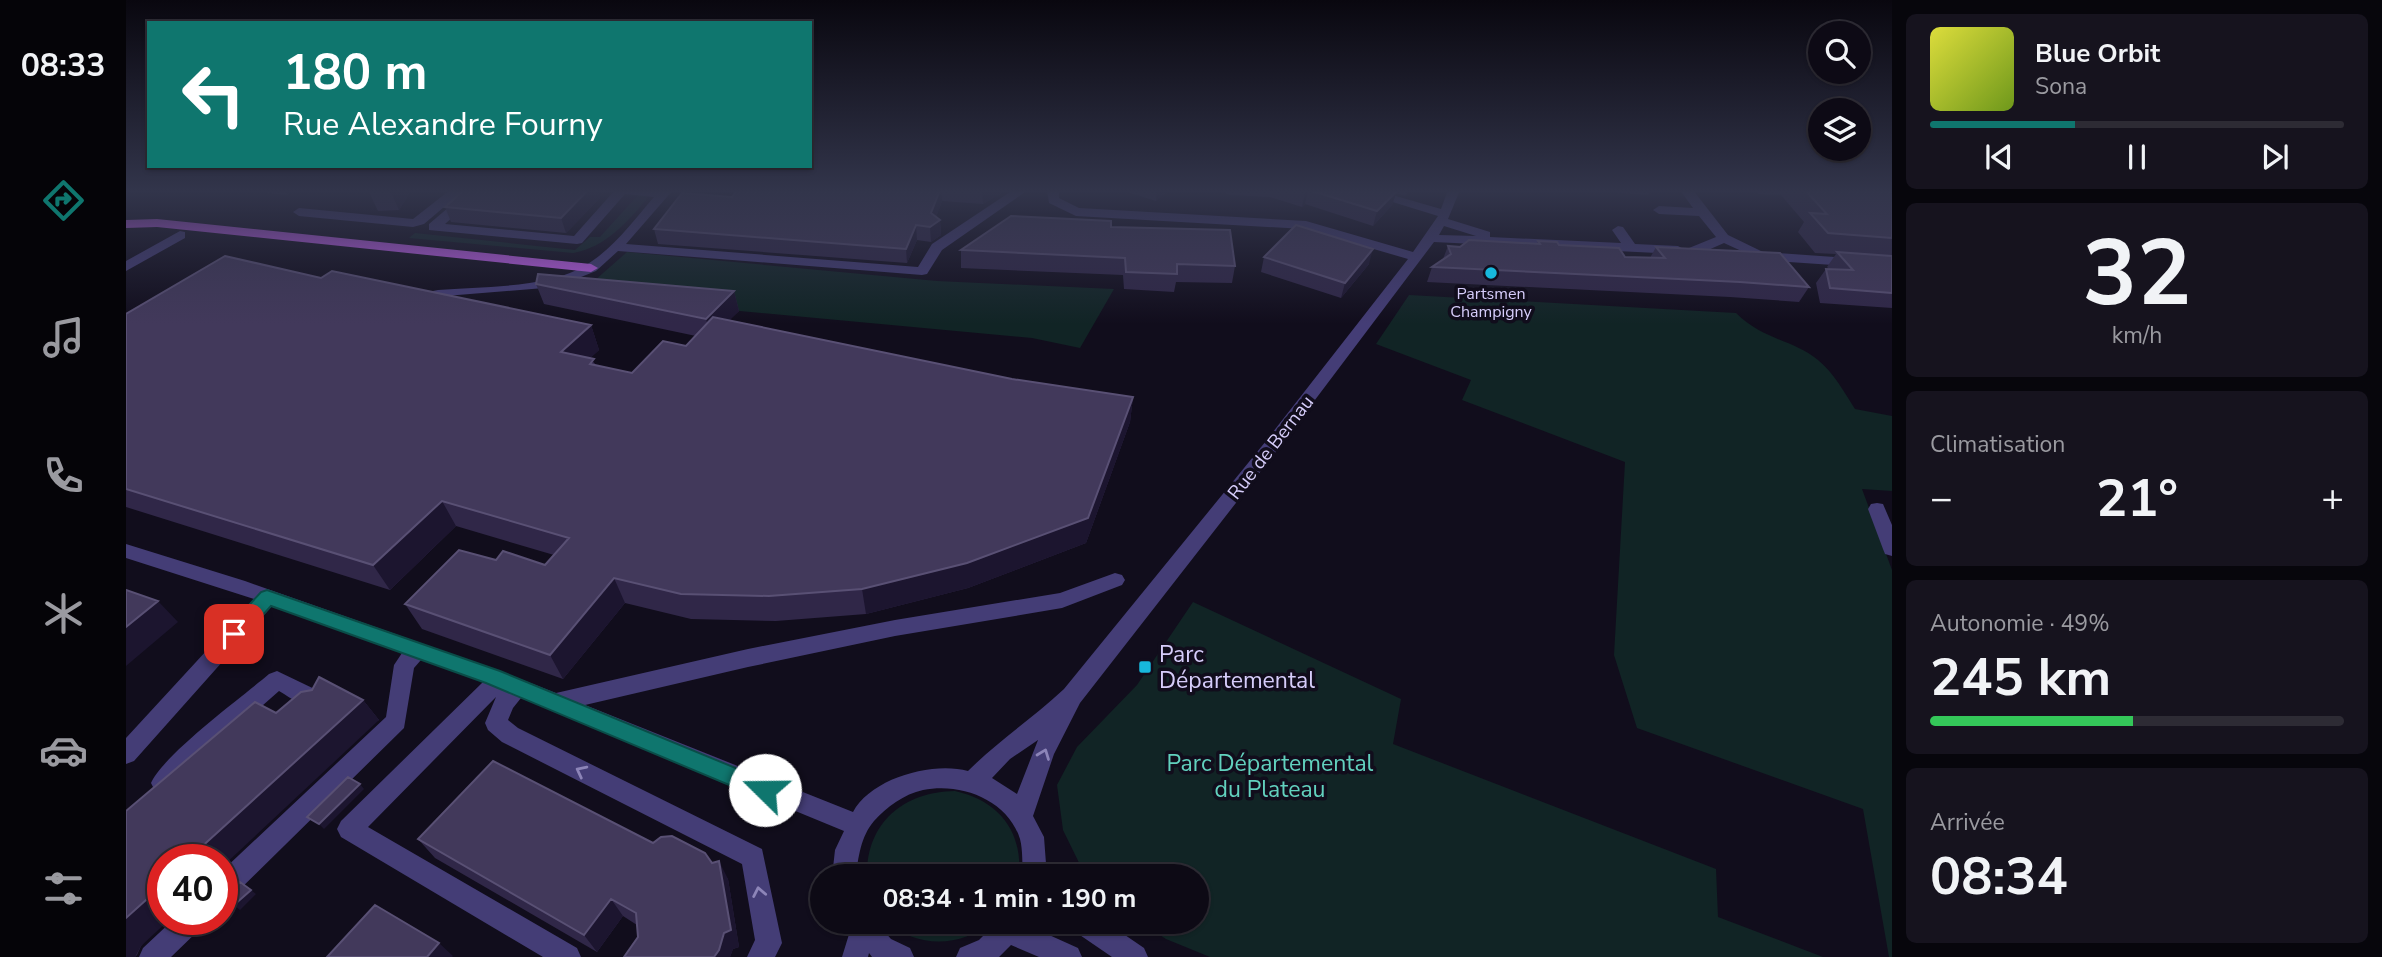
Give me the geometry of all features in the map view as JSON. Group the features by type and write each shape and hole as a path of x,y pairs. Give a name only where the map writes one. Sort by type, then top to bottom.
{"main road":[{"path":"234,235 305,239"},
{"path":"248,235 591,268"},
{"path":"248,236 290,244 353,244"}],"street":[{"path":"126,267 178,235"},
{"path":"522,235 576,240 581,235"},
{"path":"438,294 556,283 591,268 626,235"},
{"path":"615,247 922,271 937,247 955,235"},
{"path":"1343,235 1415,257"},
{"name":"Rue de Bernau","path":"974,780 1002,752 1033,731 1072,696 1312,394 1432,235"},
{"path":"1487,235 1505,242"},
{"path":"1621,235 1630,248"},
{"path":"1720,235 1761,256"},
{"path":"1430,238 1694,251 1892,265"},
{"path":"1694,251 1715,244 1723,238"},
{"path":"1877,509 1892,549"},
{"path":"126,551 267,597 508,684 812,809 858,825"},
{"path":"555,703 761,655 895,628 1062,600 1115,580"},
{"path":"126,754 267,597"},
{"path":"238,874 396,721 404,665 416,652"},
{"path":"146,799 190,755 277,680 319,702"},
{"path":"508,684 349,830 568,957"},
{"path":"508,684 496,723 510,735 753,857 769,943 760,957"},
{"name":"Rue de Bernau","path":"1021,815 1043,752 1072,696"},
{"path":"845,864 847,850 858,825 876,803 897,788 922,778 949,775 974,780 1000,793 1021,815 1032,837 1036,864"},
{"path":"855,957 859,934"},
{"path":"869,934 882,948 901,957"},
{"path":"969,957 988,949 1005,934"},
{"path":"1026,934 1069,957"},
{"path":"1101,934 1135,957"},
{"path":"152,957 175,935"}],"green space":[{"path":"413,235 431,235 575,250 590,237 613,235 596,245 573,253 409,238"},
{"path":"627,252 937,281 1114,289 1080,348 1032,338 577,296"},
{"path":"1409,295 1736,313 1757,329 1809,353 1818,360 1834,377 1855,409 1892,416 1892,491 1862,489 1892,570 1892,957 1889,957 1863,809 1637,728 1614,655 1625,462 1462,400 1471,380 1376,344"},
{"name":"Parc Départemental du Plateau","path":"1193,602 1401,699 1393,744 1716,869 1718,917 1823,957 1210,957 1158,934 1209,934 1209,864 1080,864 1063,830 1057,785 1077,747 1137,685"},
{"path":"955,791 984,802 996,810 1012,832 1019,864 868,864 873,841 891,814 919,797"},
{"path":"906,934 971,934 940,942"}],"building":[{"path":"725,235 912,235 906,249"},
{"path":"984,235 1231,235 1235,266 1177,264 1177,274 1126,272 1125,258 961,250"},
{"path":"1286,235 1327,235 1373,249 1345,283 1264,257"},
{"path":"1849,235 1892,235 1892,238"},
{"path":"1469,240 1540,244 1538,241 1557,242 1559,245 1619,248 1625,257 1665,258 1656,247 1780,253 1809,287 1432,267 1451,254 1448,246 1460,247"},
{"path":"1837,252 1892,256 1892,293 1830,288 1826,269 1853,270"},
{"path":"225,256 321,278 332,271 591,325 561,352 594,359 590,364 632,373 663,341 686,346 713,317 1012,379 1133,397 1088,518 967,563 862,589 769,596 681,594 614,578 550,655 405,604 459,550 496,560 503,551 545,565 569,538 442,501 373,565 126,489 126,314"},
{"path":"538,274 734,291 706,319 536,284"},
{"path":"126,590 158,601 126,627"},
{"path":"319,677 363,700 205,844 147,844 147,900 126,918 126,811 255,702 276,713 301,692 312,690"},
{"path":"493,761 653,843 661,837 672,836 705,853 712,863 719,861 731,930 724,933 714,957 624,957 638,937 636,913 611,899 584,935 418,839"},
{"path":"348,777 360,784 319,824 307,817"},
{"path":"240,882 251,890 238,901"},
{"path":"375,905 439,943 427,957 327,957"}],"place":[{"name":"Partsmen Champigny","path":"1491,273"},
{"name":"Parc Départemental","path":"1145,667"}],"route":[{"path":"234,634 267,597 416,652 493,677 765,790"}]}
